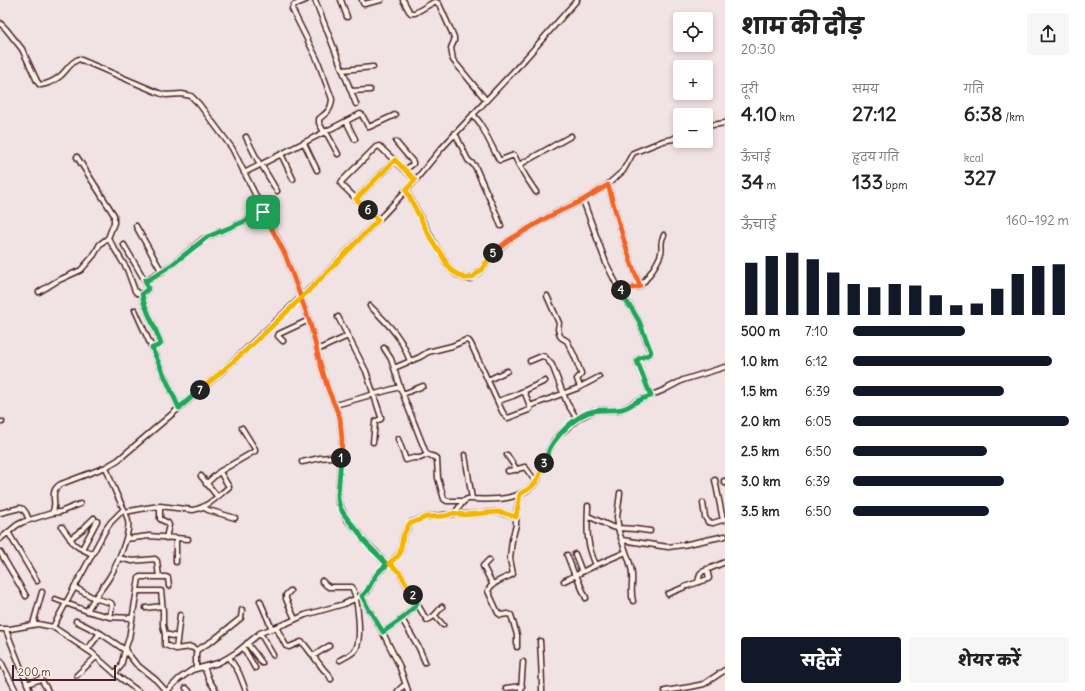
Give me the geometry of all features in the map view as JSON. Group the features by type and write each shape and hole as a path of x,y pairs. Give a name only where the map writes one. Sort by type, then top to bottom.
{"street":[{"path":"306,0 294,5 292,9 317,59 332,99 328,112 319,119 319,123 338,154"},
{"path":"316,0 356,104"},
{"path":"341,0 347,17"},
{"path":"362,0 364,4 381,0"},
{"path":"403,0 411,13 434,2 439,4 454,37 451,48 453,60 486,100"},
{"path":"52,513 54,511 55,489 57,486 106,467 118,460 224,370 301,298 406,190 455,133 577,0"},
{"path":"0,23 22,49 37,81 41,85 60,77 75,60 78,59 159,93 166,95 182,94 191,96 199,104 232,148 285,254 309,320 328,389 340,418 342,430 338,501 347,520 360,533 364,541 388,564 400,573 427,620 435,616 442,607"},
{"path":"343,70 373,67"},
{"path":"351,91 370,90"},
{"path":"244,173 362,114 369,127 395,115"},
{"path":"473,114 480,123 499,160 514,156 536,192"},
{"path":"346,121 355,139"},
{"path":"713,125 725,123"},
{"path":"455,133 468,160 475,166 486,188 501,226"},
{"path":"246,136 260,164 277,191"},
{"path":"520,165 571,136"},
{"path":"406,190 430,237 448,266 456,274 464,278 470,278 477,274 493,254 509,240 608,185 623,170 633,153 662,141 673,139"},
{"path":"396,142 413,161 413,164 406,170"},
{"path":"304,143 317,170"},
{"path":"378,220 342,185 342,181 378,146 380,146 415,180"},
{"path":"281,154 294,179"},
{"path":"39,292 81,270 94,255 100,244 108,238 114,223 114,215 77,156"},
{"path":"356,199 395,160"},
{"path":"608,185 631,265 640,286"},
{"path":"583,200 606,263 620,292 636,315 650,351 650,354 638,359 637,362 651,396"},
{"path":"145,280 148,280 162,272 207,237 263,212"},
{"path":"136,226 162,272"},
{"path":"620,292 627,288 640,286 650,274 662,251 661,242 664,235"},
{"path":"108,238 127,269 135,291 142,294"},
{"path":"124,245 145,280 148,289 142,294"},
{"path":"142,294 144,303 161,343 160,345 152,348"},
{"path":"548,296 559,323 558,329 560,336 567,341 581,373 577,379 580,387"},
{"path":"370,306 395,332 403,344 410,361"},
{"path":"135,310 179,408"},
{"path":"338,317 363,364 381,418 375,423 373,442"},
{"path":"283,341 278,336 279,334 309,320"},
{"path":"317,350 348,336"},
{"path":"394,368 428,352 468,340 504,414 508,418 529,410 530,406 580,387 599,377"},
{"path":"384,348 391,359 400,387 427,455"},
{"path":"530,361 543,356 552,365 569,408 577,419"},
{"path":"454,513 460,505 468,499 504,499 527,490 540,476 549,450 554,441 577,419 585,414 593,411 619,410 625,408 683,380 725,367"},
{"path":"488,380 507,372"},
{"path":"498,402 545,380"},
{"path":"403,394 423,386"},
{"path":"335,405 400,387"},
{"path":"524,391 530,406"},
{"path":"206,484 220,472 255,451 242,428"},
{"path":"398,439 405,460 420,458 427,455 434,456 437,459 438,478 444,499 460,505"},
{"path":"508,454 517,470"},
{"path":"465,455 472,499"},
{"path":"302,462 316,458 341,456"},
{"path":"87,611 109,577 119,558 129,527 129,522 125,511 106,467"},
{"path":"508,471 525,467 536,482"},
{"path":"53,627 111,522 125,511 160,506 193,510 203,507 229,486 220,472"},
{"path":"201,476 217,496"},
{"path":"703,503 705,517 708,522 713,523 724,519 714,480"},
{"path":"620,493 617,515 618,528 632,571 631,592 633,601"},
{"path":"517,647 518,635 511,615 500,615 498,613 491,600 488,589 492,585 513,574 510,559 520,494"},
{"path":"0,539 17,526 29,520 60,512 80,504"},
{"path":"160,506 160,519 169,525 166,538"},
{"path":"588,506 589,547 596,565"},
{"path":"203,507 208,510 235,518"},
{"path":"0,511 20,508 26,513 29,520"},
{"path":"76,622 100,633 125,650 136,664 162,685 166,691 179,679 196,669 218,663 229,657 260,633 295,620 304,615 344,604 362,596 367,592 374,578 379,572 400,553 403,536 409,524 427,517 445,516 454,513 464,515 497,512 516,517"},
{"path":"588,516 612,527 650,531"},
{"path":"70,539 95,520 82,549"},
{"path":"62,528 74,544 92,554"},
{"path":"8,532 37,581"},
{"path":"126,539 149,536 188,539"},
{"path":"622,540 668,547 725,536"},
{"path":"176,538 176,562"},
{"path":"0,552 26,596"},
{"path":"564,581 626,552"},
{"path":"575,554 582,572"},
{"path":"567,555 586,598"},
{"path":"119,558 132,561 155,559 159,577"},
{"path":"489,560 483,566 492,585"},
{"path":"698,582 700,574 707,569 725,562"},
{"path":"668,594 709,579 707,569"},
{"path":"115,673 121,666 129,638 139,578 167,577 169,586"},
{"path":"322,581 328,586 352,586 356,599 358,613 358,640 356,648 352,653 340,660"},
{"path":"74,588 94,598 112,604 110,617"},
{"path":"138,591 161,591 162,625 165,634 165,646 176,649 191,647 197,650"},
{"path":"33,624 42,592"},
{"path":"290,592 286,595 286,599 295,620"},
{"path":"362,596 383,632 399,665 408,691"},
{"path":"55,599 87,611 110,617 132,618"},
{"path":"260,601 285,646 289,647 302,642 328,673 331,679"},
{"path":"383,632 402,619 417,604"},
{"path":"146,608 162,606"},
{"path":"196,669 197,650 212,641 241,618 242,610"},
{"path":"176,649 180,615"},
{"path":"435,616 443,625"},
{"path":"402,619 419,648 425,662"},
{"path":"0,629 6,630 33,624 53,627 87,650 138,691"},
{"path":"6,630 30,691"},
{"path":"87,650 100,633"},
{"path":"260,633 273,655"},
{"path":"165,634 177,637"},
{"path":"540,641 542,691"},
{"path":"247,643 262,662"},
{"path":"313,656 329,646"},
{"path":"243,647 255,668"},
{"path":"77,674 96,657"},
{"path":"229,657 239,673 246,691"},
{"path":"0,660 16,691"},
{"path":"521,691 522,662"},
{"path":"204,667 216,691"},
{"path":"665,691 690,688 704,684 725,670"},
{"path":"27,684 41,679 48,691"},
{"path":"399,691 405,685"},
{"path":"506,688 522,686"}],"route":[{"path":"263,212 203,239 173,264 148,280 145,280 148,289 142,294 142,296 161,343 160,345 152,348 179,408 224,370 285,314 301,298 320,279 378,220 356,199 395,160 415,180 406,190 430,237 452,271 464,278 473,277 482,269 493,254 509,240 560,210 583,200 608,185 631,265 640,286 627,288 620,291 639,321 651,353 638,359 637,362 651,396 643,398 619,410 593,411 585,414 571,424 554,441 549,450 540,476 535,484 520,494 516,517 497,512 464,515 454,513 445,516 427,517 409,524 403,536 400,553 389,563 400,573 417,604 403,618 383,632 362,596 367,592 374,578 387,565 382,558 364,541 357,529 347,520 338,501 342,450 342,430 340,418 328,389 309,320 301,298 285,254 263,212"}]}
